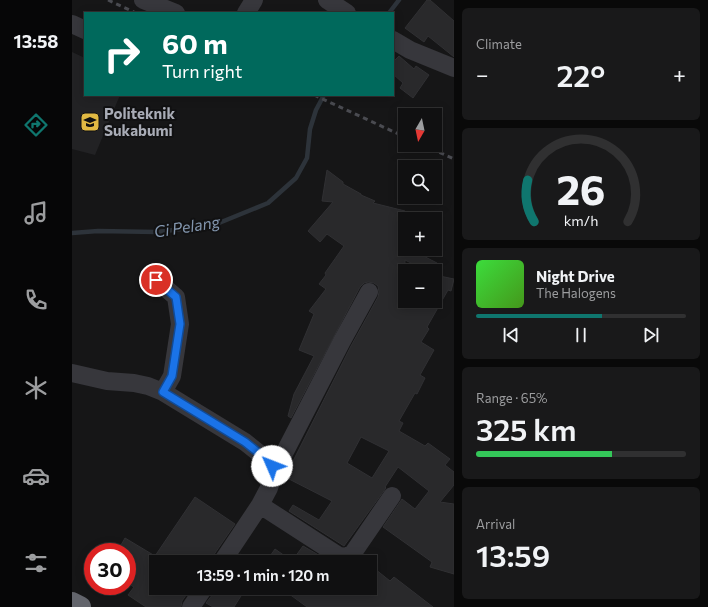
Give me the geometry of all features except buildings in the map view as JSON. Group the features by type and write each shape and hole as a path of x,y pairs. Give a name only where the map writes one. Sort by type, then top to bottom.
{"highway":[{"path":"72,603 80,607"}],"street":[{"path":"143,0 173,12"},
{"path":"247,12 254,0"},
{"path":"327,0 345,12"},
{"path":"72,24 84,30"},
{"path":"394,41 410,50 454,68"},
{"path":"156,280 176,297 180,324 172,376 163,392"},
{"path":"227,555 270,488 274,473 369,292"},
{"path":"72,373 107,381 134,383 148,386 163,392 245,442 265,458 272,466 274,473"},
{"path":"260,505 339,556 347,557 353,553 392,496"},
{"path":"191,607 199,595"}],"shaded area":[{"name":"Politeknik Sukabumi","path":"72,52 84,58 84,96 120,96 95,155 72,149"}],"waterway":[{"name":"Ci Pelang","path":"390,12 399,0"},
{"name":"Ci Pelang","path":"72,233 98,231 157,232 214,225 268,203 296,178 307,158 310,129 316,110 323,96"}],"railway":[{"path":"108,0 134,12"},
{"path":"316,96 398,134"},
{"path":"438,152 454,159"}],"place":[{"name":"Politeknik Sukabumi","path":"90,122"}],"route":[{"path":"156,280 176,297 180,324 172,376 163,392 245,442 265,458 272,466"}]}
